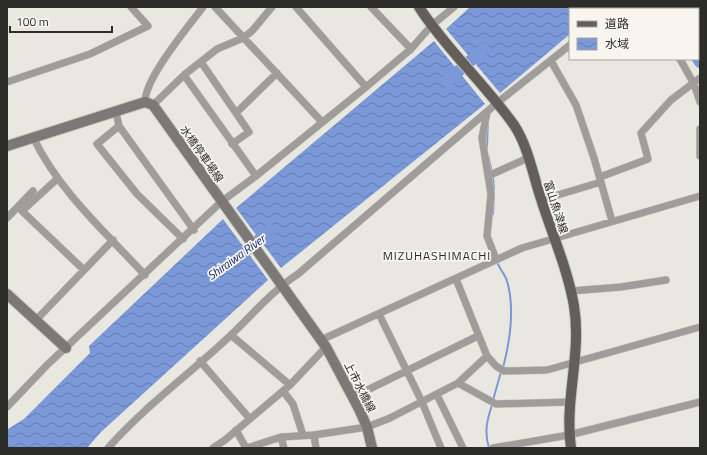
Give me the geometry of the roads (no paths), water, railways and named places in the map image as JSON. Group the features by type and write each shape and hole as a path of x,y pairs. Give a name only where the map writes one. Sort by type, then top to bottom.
{"main road":[{"name":"富山魚津線","path":"419,7 434,29 496,101 519,134 528,158 571,291 576,325 575,364 569,402 569,436 571,448"},
{"path":"7,146 149,103"},
{"name":"水橋停車場線","path":"149,103 323,344"},
{"path":"7,294 66,348"},
{"name":"上市水橋線","path":"323,344 353,398 367,427 372,448"}],"street":[{"path":"7,82 90,54 148,26 131,7"},
{"path":"203,7 154,76 145,94 149,103 217,49 243,38 252,31 272,7"},
{"path":"296,7 366,87"},
{"path":"371,7 411,49"},
{"path":"8,404 182,239 224,206 256,176 411,49 434,29 454,7"},
{"path":"220,9 243,38 322,122"},
{"path":"108,448 200,361 230,335 279,283 298,274 487,112 496,101 551,61 569,46"},
{"path":"681,60 697,80 700,102"},
{"path":"551,61 576,105 601,179 612,221"},
{"path":"201,62 249,132 232,144"},
{"path":"236,113 277,73"},
{"path":"184,75 256,176"},
{"path":"541,200 601,179 648,159 641,133 671,100 697,80"},
{"path":"116,112 119,126 194,230"},
{"path":"487,112 482,138 491,194 487,236 496,259"},
{"path":"119,126 97,144 136,194 182,239"},
{"path":"700,129 700,156"},
{"path":"33,137 44,159 57,179 145,275"},
{"path":"488,176 528,158"},
{"path":"7,218 57,179"},
{"path":"20,209 33,191"},
{"path":"213,448 290,385 323,344 379,314 522,248 700,196"},
{"path":"20,209 84,270"},
{"path":"36,320 113,240"},
{"path":"456,279 487,356 496,366 504,371 547,370 575,364 700,328"},
{"path":"571,291 621,287 666,280"},
{"path":"379,314 422,402 441,448"},
{"path":"230,335 290,385"},
{"path":"353,398 478,336"},
{"path":"236,430 247,448 281,437 314,435 367,427 422,402 458,383 487,356"},
{"path":"200,361 250,419"},
{"path":"458,383 496,404 569,402"},
{"path":"283,391 292,404 303,435"},
{"path":"436,395 463,448"},
{"path":"493,448 569,436 700,402"},
{"path":"314,435 316,448"},
{"path":"281,437 284,448"}],"water":[{"path":"470,7 602,7 569,8 569,35 500,93 446,29"},
{"path":"434,41 485,104 281,268 236,208"},
{"path":"223,219 268,280 101,432 87,448 7,448 8,429 24,419 90,353 89,346"}],"waterway":[{"path":"447,81 484,49"},
{"path":"487,147 488,120"},
{"path":"488,155 492,173"},
{"path":"493,177 494,190"},
{"path":"493,214 494,195"},
{"name":"Shiraiwa River","path":"234,260 271,230"},
{"path":"497,261 507,281 511,302 511,324 503,368"},
{"path":"493,400 501,372"},
{"path":"489,448 487,442 487,426 492,405"}],"district":[{"name":"MIZUHASHIMACHI","path":"437,255"}]}
